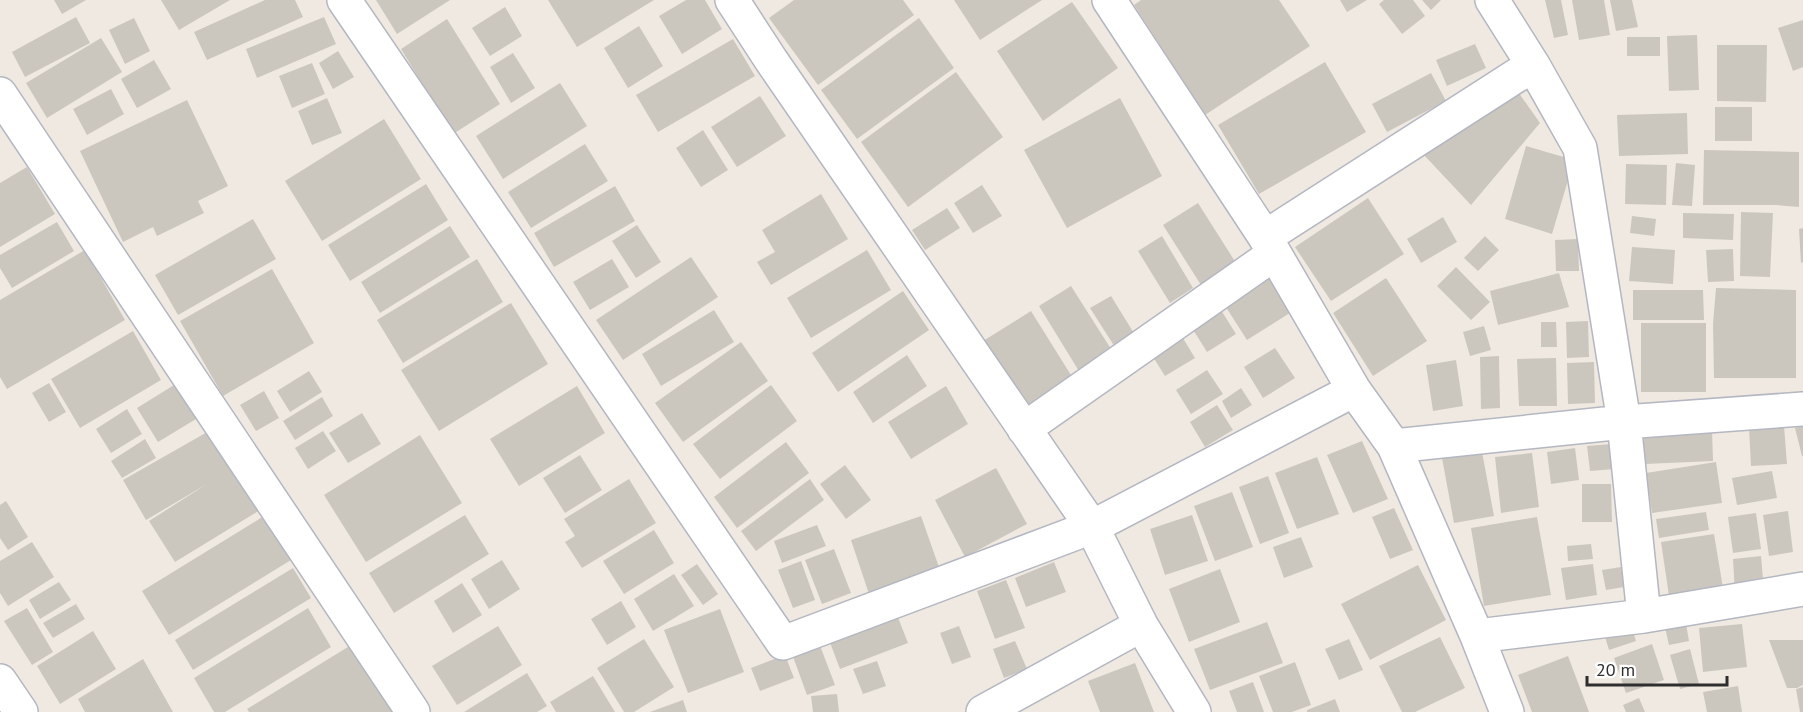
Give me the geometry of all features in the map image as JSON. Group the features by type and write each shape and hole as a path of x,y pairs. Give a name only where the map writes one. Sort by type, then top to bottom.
{"street":[{"path":"344,0 783,643 1092,527 1354,390"},
{"path":"732,0 1092,527 1141,625 1194,712"},
{"path":"1110,0 1270,245 1354,390 1394,446 1477,636 1507,712"},
{"path":"1492,0 1533,65 1580,148 1624,422 1644,616"},
{"path":"1023,429 1270,245 1533,65"},
{"path":"0,94 413,712"},
{"path":"1394,446 1624,422 1803,409"},
{"path":"1477,636 1644,616 1803,589"},
{"path":"984,712 1141,625"},
{"path":"0,681 21,712"}],"building":[{"path":"54,0 86,0 62,14"},
{"path":"161,0 230,0 179,30"},
{"path":"265,0 295,0 303,17 207,60 194,32"},
{"path":"376,0 450,0 397,34"},
{"path":"548,0 654,0 577,47"},
{"path":"686,0 705,0 722,29 682,54 659,16"},
{"path":"794,0 903,0 914,15 818,85 769,18"},
{"path":"954,0 1042,0 980,40"},
{"path":"1141,0 1279,0 1310,46 1205,115 1134,5"},
{"path":"1340,0 1367,0 1347,12"},
{"path":"1384,0 1413,0 1425,16 1402,34 1379,4"},
{"path":"1422,0 1441,0 1431,10"},
{"path":"1545,0 1561,0 1568,35 1554,38"},
{"path":"1572,0 1604,0 1610,35 1579,40"},
{"path":"1610,0 1632,0 1638,27 1616,31"},
{"path":"1072,2 1118,68 1043,121 997,51"},
{"path":"505,7 522,36 490,56 472,28"},
{"path":"76,17 90,43 25,77 12,52"},
{"path":"324,17 336,44 257,78 246,49"},
{"path":"134,18 150,51 125,64 109,30"},
{"path":"919,18 954,68 857,139 821,90"},
{"path":"447,19 500,104 453,134 401,49"},
{"path":"1803,20 1803,67 1793,71 1778,28"},
{"path":"639,26 663,66 628,88 604,48"},
{"path":"1697,35 1699,90 1669,91 1667,36"},
{"path":"1627,37 1660,37 1660,56 1627,56"},
{"path":"101,38 122,72 47,118 26,83"},
{"path":"733,39 755,76 658,132 636,95"},
{"path":"1475,44 1486,68 1447,86 1436,60"},
{"path":"1717,45 1767,45 1766,102 1717,101"},
{"path":"338,51 354,77 333,89 319,63"},
{"path":"513,53 535,88 511,103 490,67"},
{"path":"154,60 171,89 137,108 121,79"},
{"path":"1325,62 1366,132 1259,194 1218,125"},
{"path":"312,63 325,94 292,108 279,76"},
{"path":"956,72 1003,137 908,207 861,142"},
{"path":"1431,73 1446,101 1387,132 1372,104"},
{"path":"560,83 587,126 503,179 476,136"},
{"path":"111,89 124,114 87,135 73,109"},
{"path":"1516,89 1540,123 1471,205 1423,154"},
{"path":"760,96 786,136 737,167 711,127"},
{"path":"327,98 342,133 312,145 298,111"},
{"path":"1120,98 1162,176 1067,228 1024,150"},
{"path":"187,100 228,186 198,201 204,213 157,236 153,227 123,242 80,151"},
{"path":"1715,107 1752,107 1752,141 1715,141"},
{"path":"1687,113 1688,154 1619,156 1617,115"},
{"path":"384,119 421,179 322,241 285,181"},
{"path":"703,130 728,170 701,187 676,148"},
{"path":"585,144 608,181 531,228 508,192"},
{"path":"1526,146 1574,160 1552,234 1505,219"},
{"path":"1704,150 1799,152 1799,207 1703,205"},
{"path":"1676,163 1695,165 1692,206 1672,205"},
{"path":"1626,164 1667,165 1666,205 1625,204"},
{"path":"27,167 55,214 0,247 0,183"},
{"path":"426,184 448,220 350,281 328,245"},
{"path":"982,185 1002,216 973,233 954,203"},
{"path":"615,186 635,221 554,267 534,233"},
{"path":"821,194 848,239 771,285 757,262 775,252 762,230"},
{"path":"1368,198 1404,254 1331,301 1295,247"},
{"path":"1198,203 1236,263 1201,285 1163,225"},
{"path":"947,208 960,228 925,250 912,230"},
{"path":"1741,212 1773,213 1770,277 1740,276"},
{"path":"1683,213 1734,214 1733,240 1683,238"},
{"path":"1632,216 1656,219 1654,236 1630,233"},
{"path":"1443,217 1457,242 1421,263 1407,239"},
{"path":"253,219 276,259 178,315 155,275"},
{"path":"57,222 74,251 12,288 0,268 0,255"},
{"path":"637,225 661,262 636,278 612,241"},
{"path":"450,226 470,257 380,313 361,282"},
{"path":"1803,228 1803,262 1801,263 1799,229"},
{"path":"1162,236 1193,288 1170,303 1138,251"},
{"path":"1485,236 1499,250 1478,271 1464,258"},
{"path":"1578,239 1579,271 1556,271 1555,240"},
{"path":"1632,247 1675,250 1673,284 1629,281"},
{"path":"1733,249 1734,281 1708,282 1706,250"},
{"path":"85,250 125,320 7,389 0,377 0,300"},
{"path":"867,250 891,290 811,338 787,298"},
{"path":"691,257 718,297 623,360 596,320"},
{"path":"477,259 503,302 403,363 377,320"},
{"path":"612,259 629,287 590,310 573,282"},
{"path":"1456,267 1490,302 1471,320 1437,286"},
{"path":"272,269 314,343 223,396 180,321"},
{"path":"1268,272 1293,311 1247,340 1222,301"},
{"path":"1559,273 1569,307 1498,325 1490,291"},
{"path":"1386,278 1427,341 1373,376 1333,313"},
{"path":"1071,286 1118,360 1085,381 1039,306"},
{"path":"1716,288 1796,290 1796,378 1714,378 1713,324"},
{"path":"1633,290 1703,290 1704,320 1633,320"},
{"path":"903,291 929,330 838,392 812,353"},
{"path":"1111,296 1140,343 1120,355 1090,308"},
{"path":"1216,302 1236,334 1207,352 1187,320"},
{"path":"511,303 548,364 439,431 401,370"},
{"path":"714,310 734,342 661,386 642,354"},
{"path":"1031,311 1079,388 1032,418 983,341"},
{"path":"1588,321 1589,357 1567,358 1566,322"},
{"path":"1541,322 1556,322 1557,347 1541,347"},
{"path":"1641,323 1706,323 1706,392 1641,392"},
{"path":"1484,326 1491,350 1470,356 1463,332"},
{"path":"1178,330 1195,358 1165,376 1148,349"},
{"path":"133,331 161,380 80,428 51,379"},
{"path":"741,342 768,381 683,442 655,403"},
{"path":"1275,348 1295,378 1263,398 1244,367"},
{"path":"907,355 927,386 873,423 853,392"},
{"path":"1499,356 1500,408 1481,409 1480,357"},
{"path":"1556,358 1557,406 1519,406 1517,359"},
{"path":"1456,360 1463,406 1433,411 1426,365"},
{"path":"1594,362 1595,403 1568,404 1567,363"},
{"path":"1207,370 1223,394 1191,414 1176,390"},
{"path":"309,371 322,392 290,412 277,391"},
{"path":"49,383 66,412 49,422 32,393"},
{"path":"174,385 196,419 158,442 137,408"},
{"path":"771,385 797,421 720,479 693,444"},
{"path":"577,386 605,433 519,486 490,439"},
{"path":"946,386 968,424 911,459 888,422"},
{"path":"1241,388 1252,405 1231,418 1222,401"},
{"path":"264,391 279,418 256,431 240,405"},
{"path":"322,397 333,416 295,440 283,421"},
{"path":"1217,405 1233,430 1205,447 1190,422"},
{"path":"127,409 142,434 111,453 96,429"},
{"path":"362,413 381,444 348,463 329,433"},
{"path":"1784,426 1787,464 1751,466 1749,428"},
{"path":"1803,426 1803,456 1802,456 1795,428"},
{"path":"1712,430 1713,461 1645,464 1643,433"},
{"path":"209,431 231,471 234,469 260,510 175,562 149,521 207,484 146,520 123,480"},
{"path":"323,431 336,451 308,469 295,448"},
{"path":"420,435 462,503 366,562 324,495"},
{"path":"145,439 156,458 122,478 111,461"},
{"path":"1362,441 1388,499 1353,513 1327,455"},
{"path":"786,442 809,473 737,528 714,497"},
{"path":"1612,444 1614,469 1590,471 1587,446"},
{"path":"1575,448 1579,480 1551,484 1547,452"},
{"path":"1482,452 1494,516 1454,523 1442,458"},
{"path":"1532,453 1539,507 1501,513 1495,457"},
{"path":"580,455 602,490 565,513 543,478"},
{"path":"1317,457 1339,514 1297,529 1275,473"},
{"path":"1716,462 1722,503 1652,513 1646,473"},
{"path":"845,465 871,500 846,519 820,484"},
{"path":"996,468 1027,524 965,557 935,500"},
{"path":"1772,471 1777,498 1737,505 1732,478"},
{"path":"1268,476 1289,533 1260,544 1239,487"},
{"path":"629,479 656,523 582,568 565,542 575,536 564,519"},
{"path":"810,479 824,500 756,551 741,531"},
{"path":"1582,484 1611,484 1612,522 1582,522"},
{"path":"1232,492 1253,547 1215,561 1194,506"},
{"path":"6,501 28,537 8,550 0,538 0,505"},
{"path":"1394,508 1413,550 1390,559 1372,517"},
{"path":"1788,511 1793,552 1769,556 1763,515"},
{"path":"1706,512 1709,530 1659,538 1656,519"},
{"path":"1756,513 1761,549 1733,553 1728,517"},
{"path":"465,515 489,554 394,613 369,573"},
{"path":"1192,515 1208,561 1165,575 1150,529"},
{"path":"264,516 291,560 169,635 142,591"},
{"path":"921,516 940,570 869,594 851,540"},
{"path":"1537,517 1551,595 1484,606 1471,528"},
{"path":"817,525 826,546 782,563 774,541"},
{"path":"654,530 674,563 624,594 603,561"},
{"path":"1714,534 1723,588 1669,596 1661,542"},
{"path":"1301,537 1313,567 1284,578 1273,547"},
{"path":"32,542 54,577 8,606 0,593 0,561"},
{"path":"1591,544 1593,559 1568,561 1567,546"},
{"path":"834,549 851,593 822,604 805,560"},
{"path":"1761,556 1764,591 1735,593 1733,559"},
{"path":"502,560 520,589 489,609 471,579"},
{"path":"801,561 815,600 793,608 778,570"},
{"path":"1054,562 1066,592 1026,607 1015,578"},
{"path":"697,564 718,594 703,605 681,575"},
{"path":"1593,564 1597,595 1566,600 1561,568"},
{"path":"1418,565 1446,620 1370,660 1341,604"},
{"path":"1621,567 1624,587 1606,590 1602,570"},
{"path":"293,568 311,598 193,670 175,640"},
{"path":"1220,569 1240,622 1189,642 1169,589"},
{"path":"674,574 694,606 653,631 634,599"},
{"path":"1006,580 1025,628 995,639 977,591"},
{"path":"59,582 71,600 40,619 29,600"},
{"path":"462,583 482,615 453,633 434,601"},
{"path":"621,601 636,627 607,645 591,619"},
{"path":"76,604 85,619 53,638 43,623"},
{"path":"27,608 53,652 32,665 4,621"},
{"path":"308,608 331,647 225,712 214,712 194,678"},
{"path":"720,609 744,672 688,693 664,630"},
{"path":"897,615 908,643 840,669 829,640"},
{"path":"1685,618 1689,641 1669,645 1664,623"},
{"path":"1267,622 1283,663 1210,690 1194,649"},
{"path":"1630,622 1636,641 1609,650 1603,630"},
{"path":"1742,624 1747,667 1703,672 1699,628"},
{"path":"498,626 522,665 457,705 432,666"},
{"path":"959,626 971,657 952,664 940,633"},
{"path":"93,631 116,669 60,704 37,666"},
{"path":"1440,637 1465,688 1415,712 1402,712 1379,666"},
{"path":"644,639 674,687 634,712 624,712 597,668"},
{"path":"1349,639 1363,670 1339,680 1325,649"},
{"path":"1769,640 1803,640 1803,685 1797,688 1787,688"},
{"path":"1015,641 1027,669 1004,678 993,649"},
{"path":"356,642 401,712 249,712 247,709"},
{"path":"819,643 835,685 807,695 792,654"},
{"path":"1652,644 1664,680 1626,693 1614,658"},
{"path":"1690,649 1699,684 1680,689 1670,655"},
{"path":"785,655 794,678 760,691 751,668"},
{"path":"1568,656 1589,712 1532,712 1518,675"},
{"path":"143,659 173,712 85,712 78,699"},
{"path":"877,661 886,686 863,694 853,669"},
{"path":"1295,662 1311,705 1292,712 1273,712 1259,676"},
{"path":"1135,663 1154,712 1100,712 1088,681"},
{"path":"527,673 547,706 537,712 464,712"},
{"path":"593,676 615,712 556,712 550,702"},
{"path":"1253,682 1264,712 1237,712 1229,691"},
{"path":"1738,686 1742,712 1707,712 1703,692"},
{"path":"1803,687 1803,712 1800,712 1796,689"},
{"path":"837,694 839,712 813,712 811,696"},
{"path":"1639,698 1645,712 1626,712 1623,705"},
{"path":"1335,699 1340,712 1307,712 1307,710"},
{"path":"683,700 687,712 650,712"}]}
